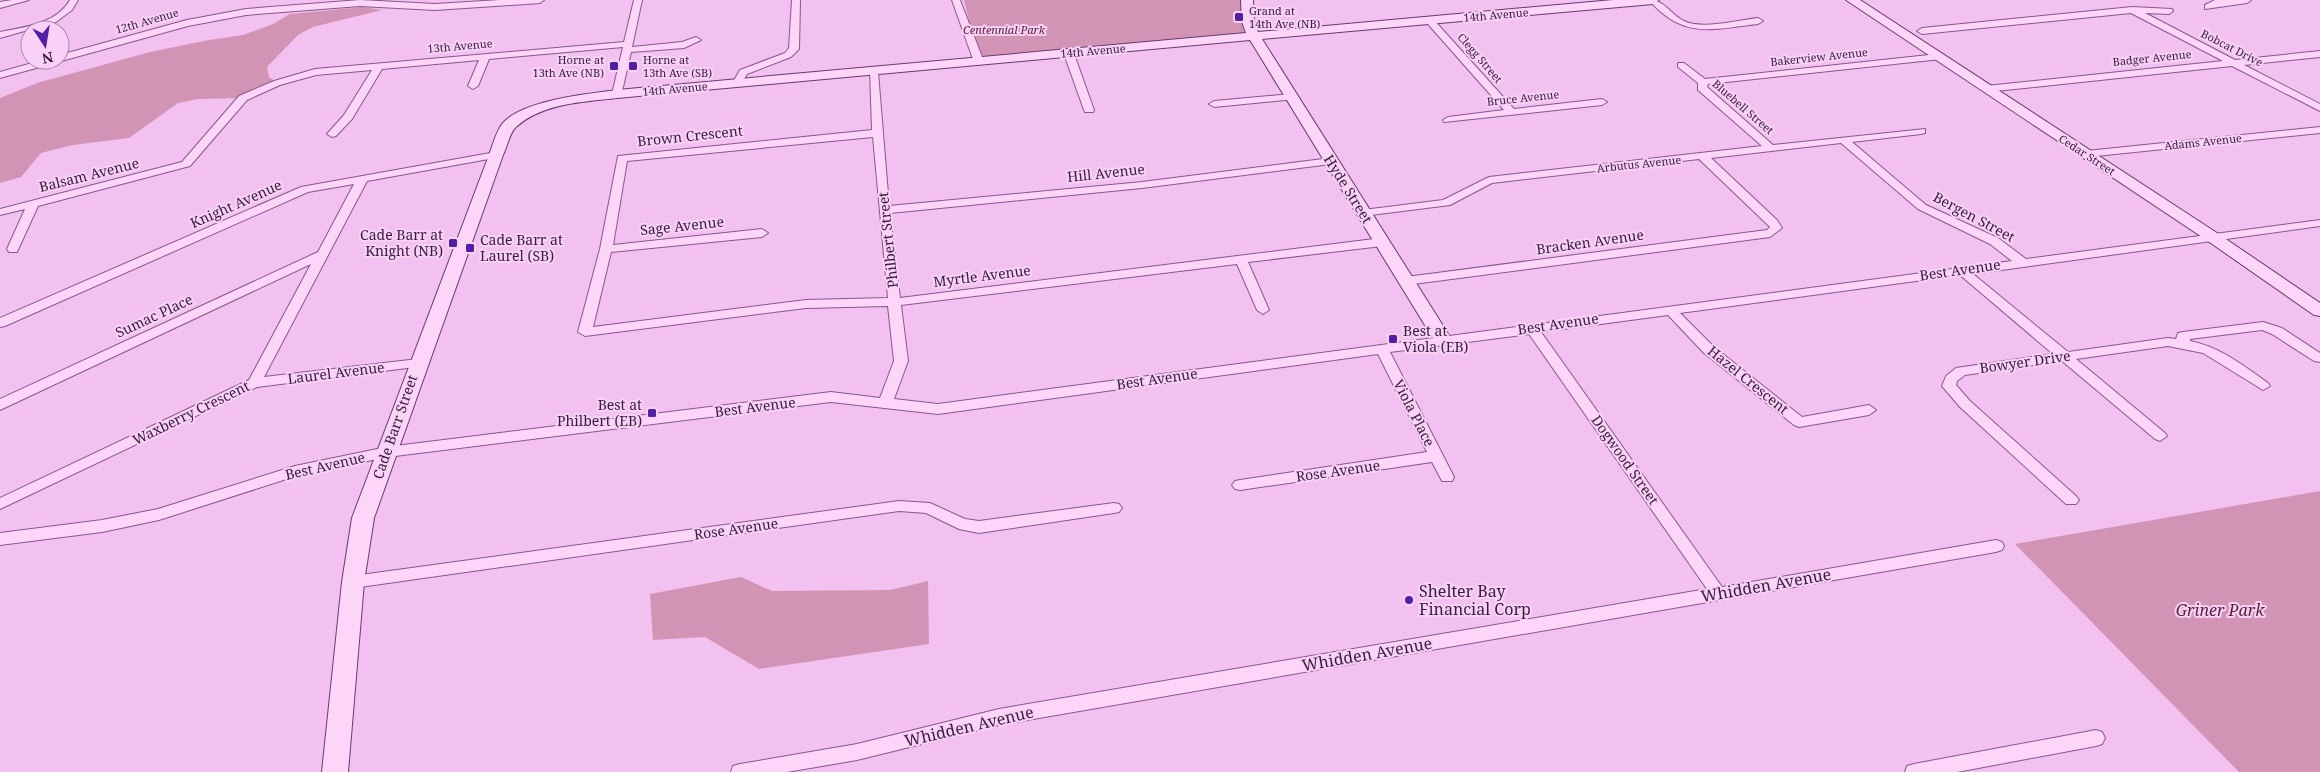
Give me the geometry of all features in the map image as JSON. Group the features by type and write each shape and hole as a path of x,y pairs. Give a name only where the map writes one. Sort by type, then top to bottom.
{"street":[{"path":"0,4 25,0"},
{"path":"1,35 57,19 71,9 74,0"},
{"name":"12th Avenue","path":"70,55 187,23 246,12 360,3 436,8 540,0"},
{"path":"617,94 638,0"},
{"path":"737,84 743,72 788,55 794,49 796,0"},
{"path":"956,0 979,62"},
{"name":"Hyde Street","path":"1247,0 1248,22 1254,37 1443,340"},
{"path":"1653,0 1686,25 1702,26 1758,21"},
{"name":"14th Avenue","path":"534,110 564,101 617,94 1653,0"},
{"name":"Cedar Street","path":"1852,0 2211,236 2320,311"},
{"path":"2208,7 2216,3 2247,0"},
{"path":"1922,30 2132,10 2169,11"},
{"name":"Bobcat Drive","path":"2132,10 2320,108"},
{"name":"Clegg Street","path":"1430,21 1511,112"},
{"path":"1229,39 1237,35 1248,22"},
{"name":"13th Avenue","path":"186,164 243,98 295,76 315,72 486,56 684,45 696,40"},
{"path":"1069,54 1089,110"},
{"name":"Badger Avenue","path":"1986,89 2320,54"},
{"path":"473,86 486,56"},
{"name":"Bakerview Avenue","path":"1703,82 1938,57"},
{"name":"Bluebell Street","path":"1681,65 1703,82 1702,88 1771,148"},
{"path":"332,134 348,117 380,66"},
{"path":"0,75 20,69"},
{"name":"Philbert Street","path":"873,72 884,210 901,361 885,404"},
{"path":"1214,104 1291,97"},
{"name":"Bruce Avenue","path":"1448,120 1602,102"},
{"name":"Cade Barr Street","path":"334,772 353,582 364,518 418,363 496,154 509,125 534,110"},
{"name":"Adams Avenue","path":"2086,154 2320,130"},
{"name":"Arbutus Avenue","path":"1363,213 1446,203 1489,180 1920,131"},
{"name":"Brown Crescent","path":"585,332 606,249 622,158 878,133"},
{"name":"Bergen Street","path":"1843,140 1922,207 1994,242 2022,262"},
{"name":"Knight Avenue","path":"0,323 305,189 496,154"},
{"name":"Bracken Avenue","path":"1406,281 1770,233 1776,228 1773,222 1703,157"},
{"name":"Hill Avenue","path":"884,210 1142,185 1331,161"},
{"name":"Balsam Avenue","path":"0,212 186,164"},
{"name":"Waxberry Crescent","path":"0,504 254,383 363,178"},
{"path":"13,249 33,205"},
{"name":"Best Avenue","path":"0,539 102,526 159,514 295,471 387,452 831,397 938,409 2320,222"},
{"name":"Sage Avenue","path":"606,249 762,233"},
{"name":"Myrtle Avenue","path":"585,332 806,304 895,302 1382,242"},
{"name":"Sumac Place","path":"0,405 321,255"},
{"path":"1241,259 1263,310"},
{"path":"1962,270 2062,357 2160,436"},
{"name":"Hazel Crescent","path":"1669,309 1709,350 1800,422 1870,410"},
{"path":"2183,342 2183,336 2263,326 2277,331 2319,358"},
{"name":"Dogwood Street","path":"1532,328 1718,593"},
{"name":"Bowyer Drive","path":"2071,500 1965,404 1949,386 1951,379 1962,371 2168,342 2183,342 2224,356 2263,386"},
{"name":"Viola Place","path":"1382,349 1447,477"},
{"name":"Laurel Avenue","path":"254,383 418,363"},
{"name":"Rose Avenue","path":"1240,485 1436,456"},
{"name":"Rose Avenue","path":"353,582 899,506 918,506 934,509 957,524 971,528 990,527 1114,508"},
{"name":"Whidden Avenue","path":"740,772 857,752 999,717 1996,546"},
{"path":"1914,772 1953,768 2096,738"}],"green space":[{"name":"Centennial Park","path":"964,0 1248,0 1254,37 979,62"},
{"path":"363,7 382,10 313,27 298,35 267,67 269,77 277,83 243,98 198,99 178,103 129,138 73,145 41,153 21,177 0,183 0,98 37,83 150,52 243,35 273,24 290,14"},
{"name":"Griner Park","path":"2320,491 2320,772 2239,772 2015,544"},
{"path":"741,577 772,591 890,590 928,581 929,644 759,669 705,637 653,640 650,594"}],"place":[{"name":"Grand at 14th Ave (NB)","path":"1239,17"},
{"name":"Horne at 13th Ave (NB)","path":"614,66"},
{"name":"Horne at 13th Ave (SB)","path":"633,66"},
{"name":"Cade Barr at Knight (NB)","path":"453,243"},
{"name":"Cade Barr at Laurel (SB)","path":"470,248"},
{"name":"Best at Viola (EB)","path":"1393,339"},
{"name":"Best at Philbert (EB)","path":"652,413"},
{"name":"Shelter Bay Financial Corp","path":"1409,600"}]}
